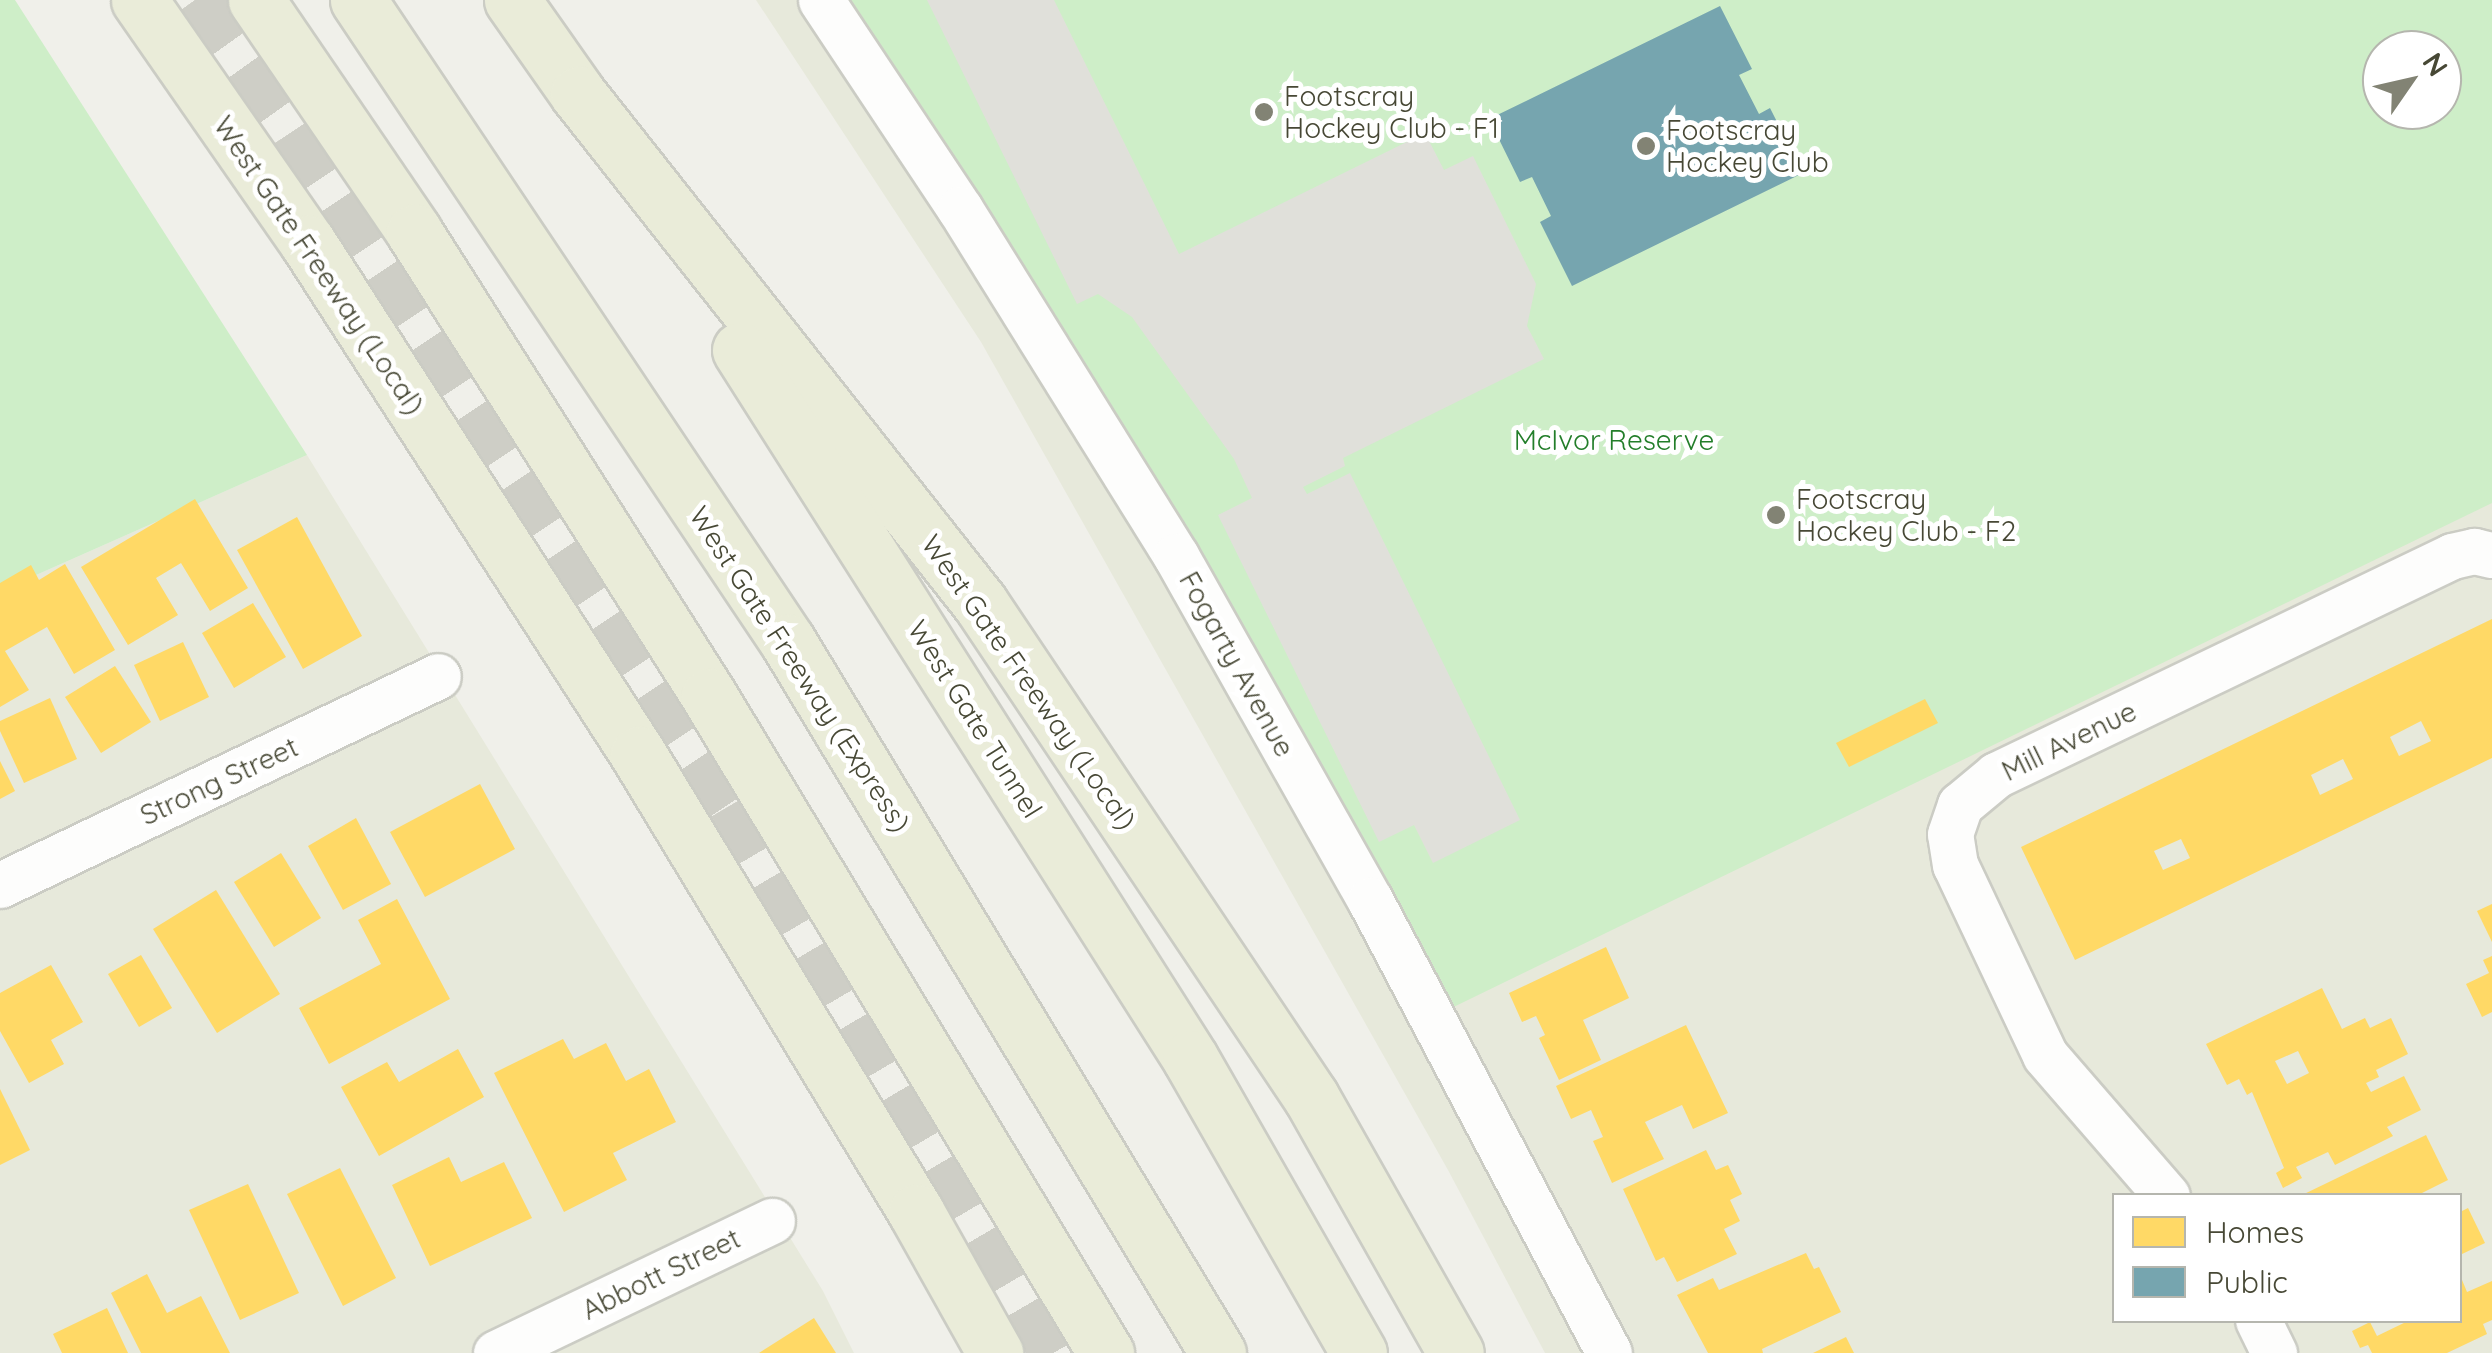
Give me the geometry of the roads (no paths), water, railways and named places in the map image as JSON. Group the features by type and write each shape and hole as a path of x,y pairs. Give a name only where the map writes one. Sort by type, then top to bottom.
{"highway":[{"name":"West Gate Freeway (Local)","path":"139,0 308,244 638,754 916,1212 995,1353"},
{"path":"256,0 414,232 698,679 1106,1353"},
{"name":"West Gate Freeway (Express)","path":"358,0 788,642 1218,1353"},
{"name":"West Gate Freeway (Local)","path":"512,0 578,94 980,603 1312,1097 1456,1353"},
{"name":"West Gate Tunnel","path":"578,94 1190,1058 1359,1353"}],"street":[{"name":"Fogarty Avenue","path":"820,0 960,209 1176,556 1396,948 1609,1353"},
{"name":"Mill Avenue","path":"2165,1193 2045,1055 1955,866 1950,834 1960,805 1996,775 2452,556 2474,551 2492,555"},
{"name":"Strong Street","path":"0,885 438,676"},
{"name":"Abbott Street","path":"496,1353 772,1221"},
{"path":"2259,1323 2274,1353"}],"tunnel":[{"path":"194,0 289,133 735,802 1058,1353"}],"place":[{"name":"Footscray Hockey Club - F1","path":"1264,112"},
{"name":"Footscray Hockey Club","path":"1646,146"},
{"name":"Footscray Hockey Club - F2","path":"1776,515"}],"park label":[{"name":"McIvor Reserve","path":"1614,440"}]}
